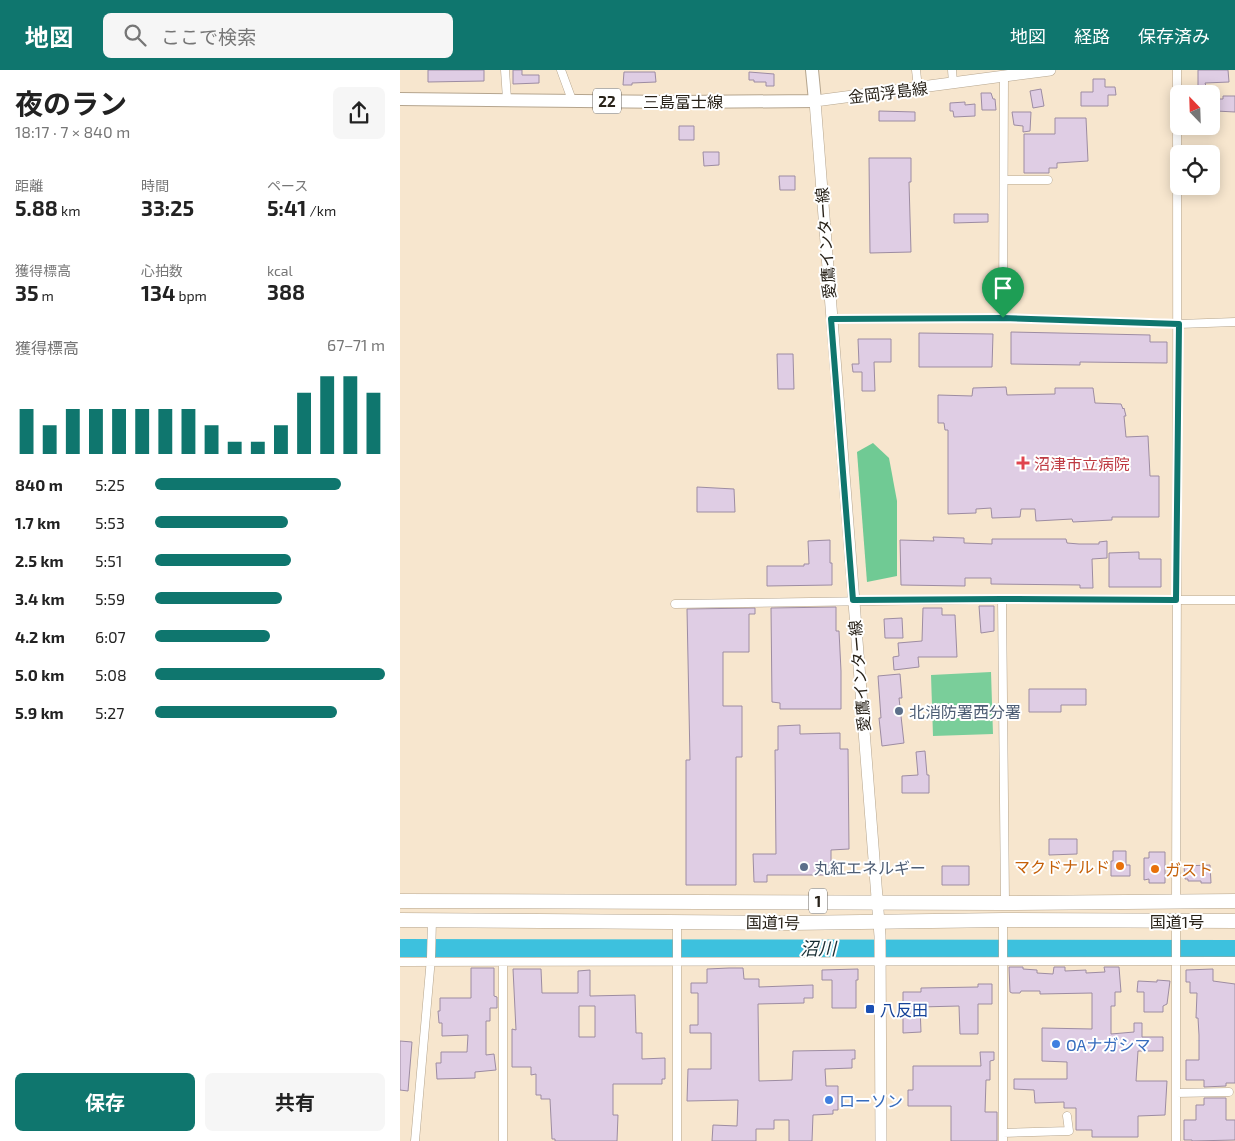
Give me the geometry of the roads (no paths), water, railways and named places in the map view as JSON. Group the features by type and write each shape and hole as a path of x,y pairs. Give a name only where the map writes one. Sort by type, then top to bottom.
{"highway":[{"name":"国道1号","path":"400,901 1005,903 1235,901"},
{"name":"国道1号","path":"400,920 677,921 879,929 1003,926 1176,928 1235,921"}],"main road":[{"path":"812,70 814,101"},
{"name":"金岡浮島線","path":"814,101 1050,70"},
{"name":"三島富士線","path":"400,99 814,101"},
{"name":"愛鷹インター線","path":"814,101 879,929 881,1141"}],"street":[{"path":"505,70 507,99"},
{"path":"561,70 572,100"},
{"path":"916,70 918,88"},
{"path":"952,70 954,83"},
{"path":"1176,903 1176,600 1179,324 1177,70"},
{"path":"1003,318 1004,76"},
{"path":"1004,180 1048,180"},
{"path":"831,319 1003,318 1179,324 1235,322"},
{"path":"1002,599 1005,903"},
{"path":"675,604 853,600 1235,600"},
{"path":"415,1141 431,960 432,920"},
{"path":"677,921 677,1141"},
{"path":"1003,926 1003,1137 1069,1131 1067,1116"},
{"path":"1176,928 1176,1141"},
{"path":"400,962 431,960 503,962 677,959 880,960 1002,958 1235,961"},
{"path":"503,962 503,1141"},
{"path":"1176,1093 1229,1092"}],"waterway":[{"name":"沼川","path":"400,948 1235,949"}],"place":[{"name":"沼津市立病院","path":"1023,463"},
{"name":"北消防署西分署","path":"899,711"},
{"name":"マクドナルド","path":"1120,866"},
{"name":"丸紅エネルギー","path":"804,867"},
{"name":"ガスト","path":"1155,869"},
{"name":"八反田","path":"870,1009"},
{"name":"OAナガシマ","path":"1056,1044"},
{"name":"ローソン","path":"829,1100"}]}
